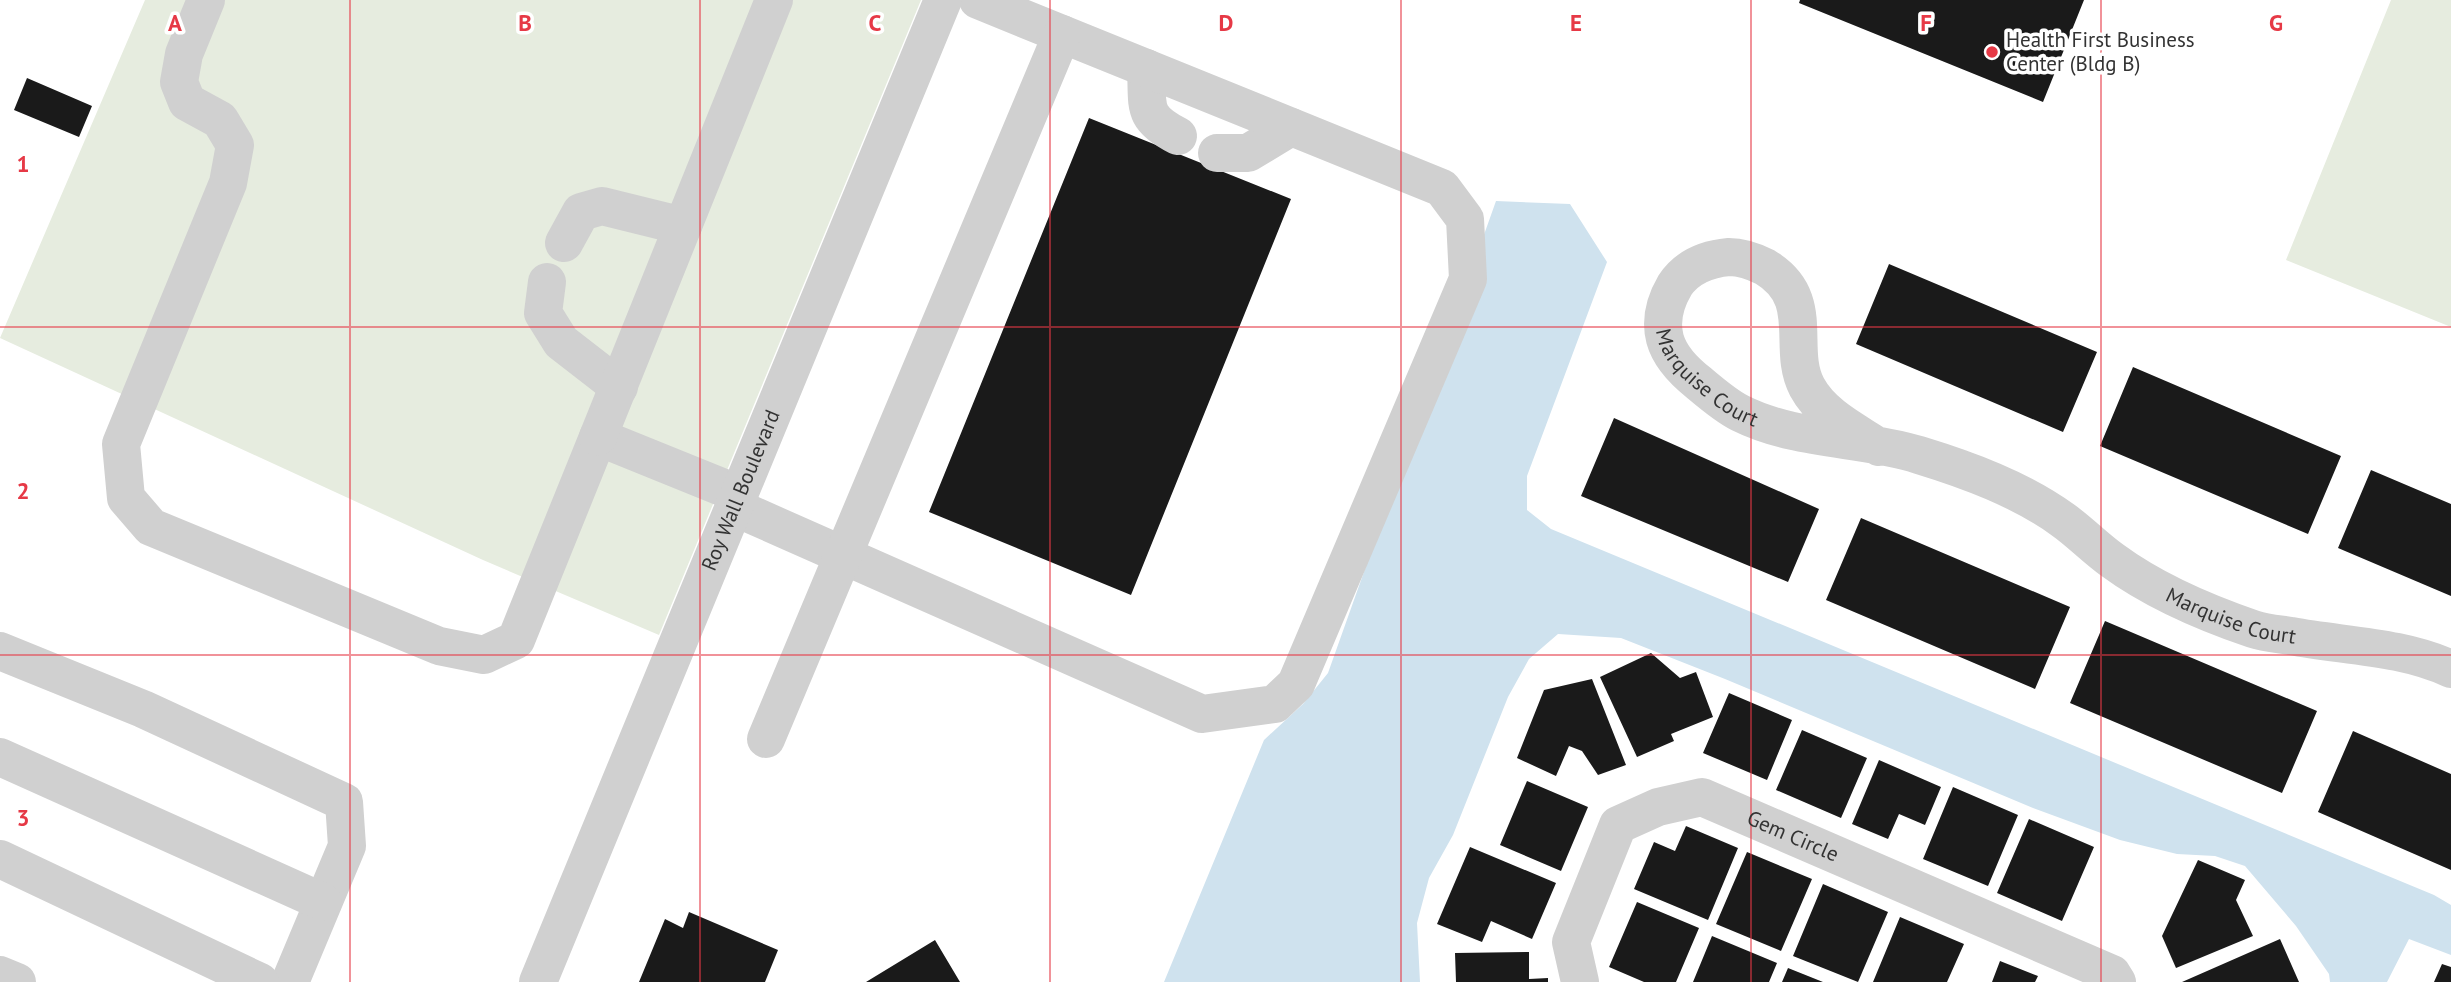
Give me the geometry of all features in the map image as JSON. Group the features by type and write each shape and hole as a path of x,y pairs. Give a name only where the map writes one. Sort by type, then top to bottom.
{"street":[{"path":"206,0 184,54 178,82 187,102 220,120 235,145 228,183 121,444 126,498 151,527 439,646 484,655 516,640 774,0"},
{"name":"Roy Wall Boulevard","path":"538,982 943,0"},
{"path":"598,437 737,501 842,555 1202,714 1275,704 1296,684 1468,279 1465,219 1442,188 978,0"},
{"path":"766,739 1062,34"},
{"path":"1146,68 1148,108 1158,126 1178,136"},
{"path":"1217,153 1248,153 1291,127"},
{"path":"564,243 581,212 602,206 683,226"},
{"name":"Marquise Court","path":"1879,447 1817,403 1806,384 1800,363 1797,307 1773,272 1747,259 1734,257 1700,263 1684,273 1664,310 1662,327 1667,347 1685,372 1740,413 1780,428 1879,447 1915,453 1979,475 2024,496 2062,519 2111,559 2156,589 2257,630 2330,643 2378,648 2435,662 2451,669"},
{"path":"547,282 543,313 561,342 619,387"},
{"path":"0,651 143,709 344,802 347,846 289,982"},
{"path":"0,757 323,902"},
{"name":"Gem Circle","path":"1580,982 1571,942 1618,825 1658,807 1702,797 2112,974 2117,982"},
{"path":"0,859 260,982"},
{"path":"0,975 17,982"}],"shaded area":[{"path":"145,0 921,0 659,635 483,560 0,338"},
{"path":"2391,0 2451,0 2451,327 2286,260"}],"water":[{"path":"1496,201 1570,204 1607,262 1527,476 1527,510 1551,529 2434,895 2451,905 2451,955 2409,939 2387,982 2330,982 2329,974 2296,926 2245,866 2215,856 2177,854 2120,840 2033,808 1621,638 1558,634 1529,659 1508,697 1453,835 1429,878 1417,923 1420,982 1164,982 1264,740 1303,704 1328,673"}],"building":[{"name":"Health First Business Center (Bldg B)","path":"1800,0 2084,0 2043,102 1799,3"},
{"path":"27,78 92,106 79,137 14,110"},
{"path":"1089,118 1291,199 1131,595 929,512"},
{"path":"1889,264 2097,352 2063,432 1856,344"},
{"path":"2133,367 2341,456 2308,534 2100,446"},
{"path":"1614,418 1819,509 1788,582 1581,496"},
{"path":"2371,470 2451,504 2451,596 2338,548"},
{"path":"1861,518 2070,607 2035,689 1826,600"},
{"path":"2105,621 2317,711 2282,793 2070,703"},
{"path":"1651,653 1680,678 1696,672 1713,717 1671,734 1674,741 1637,757 1600,677"},
{"path":"1592,679 1626,765 1598,775 1582,751 1569,746 1556,776 1517,758 1544,690"},
{"path":"1729,693 1792,720 1767,780 1703,753"},
{"path":"1802,730 1867,758 1841,818 1776,790"},
{"path":"2353,731 2451,774 2451,870 2318,812"},
{"path":"1879,760 1941,787 1925,825 1899,814 1888,839 1852,824"},
{"path":"1527,781 1588,807 1561,871 1500,845"},
{"path":"1953,787 2018,815 1988,886 1923,859"},
{"path":"2029,819 2094,847 2062,921 1997,893"},
{"path":"1686,826 1738,848 1708,920 1634,889 1654,842 1675,851"},
{"path":"1470,847 1556,883 1532,939 1491,921 1482,942 1437,924"},
{"path":"1747,852 1812,879 1781,951 1716,924"},
{"path":"2198,860 2245,880 2236,900 2253,936 2176,968 2162,936"},
{"path":"1823,884 1888,912 1858,982 1793,956"},
{"path":"1637,902 1699,928 1676,982 1644,982 1609,967"},
{"path":"689,912 778,950 765,982 639,982 665,919 683,928"},
{"path":"1900,917 1964,944 1947,982 1873,982"},
{"path":"1712,936 1777,963 1769,982 1693,982"},
{"path":"2280,939 2299,982 2182,982"},
{"path":"935,940 960,982 866,982"},
{"path":"1529,952 1529,979 1548,978 1548,982 1456,982 1455,953"},
{"path":"2000,961 2038,976 2035,982 1992,982"},
{"path":"2442,964 2451,967 2451,982 2434,982"},
{"path":"1788,968 1823,982 1782,982"}],"place":[{"name":"Health First Business Center (Bldg B)","path":"1992,52"}]}
